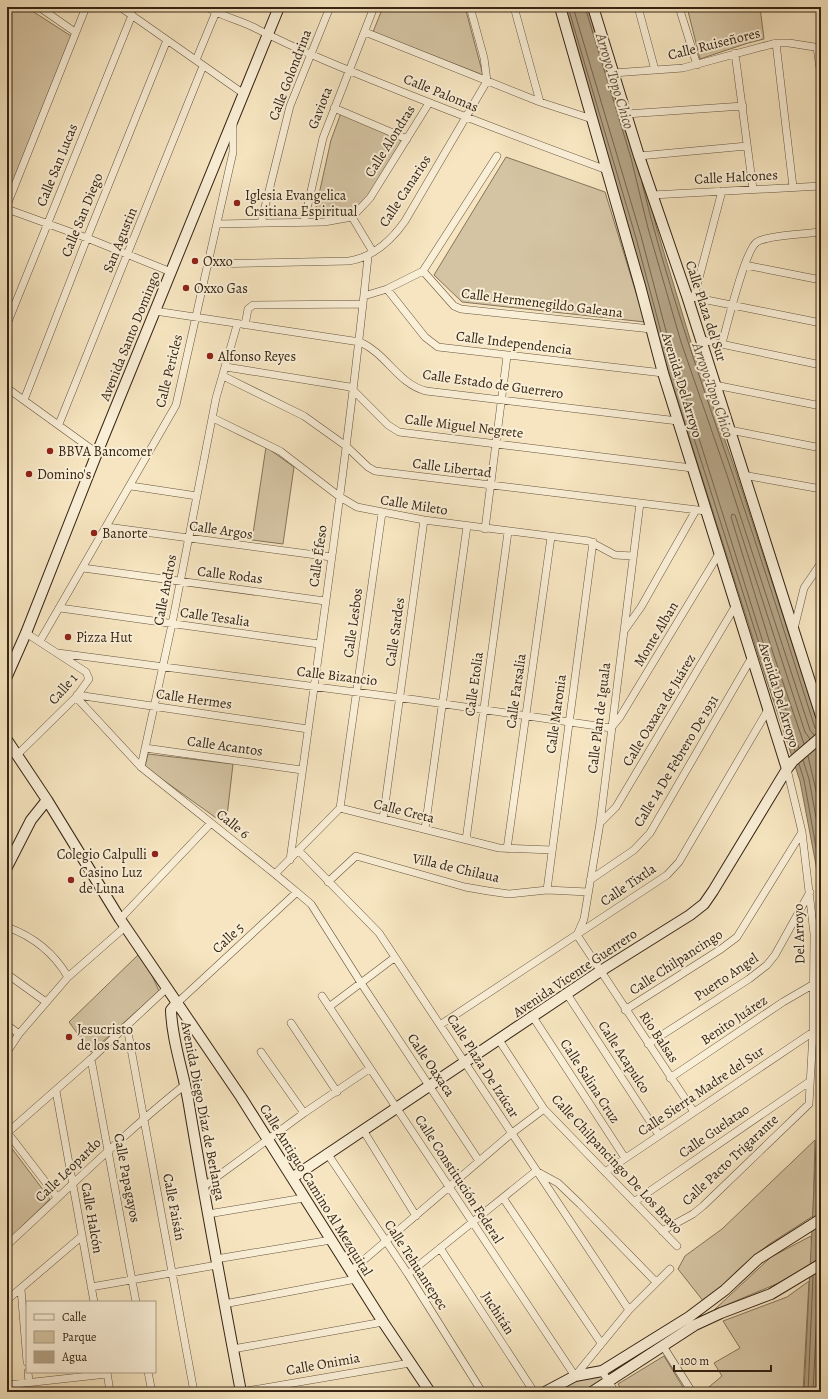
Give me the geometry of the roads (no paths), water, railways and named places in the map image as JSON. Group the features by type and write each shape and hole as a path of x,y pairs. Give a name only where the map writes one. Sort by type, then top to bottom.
{"street":[{"path":"39,7 75,32"},
{"path":"7,205 86,7"},
{"path":"120,7 244,94"},
{"name":"Calle Palomas","path":"207,7 217,10 311,55 467,118 607,170"},
{"name":"Avenida Santo Domingo","path":"8,672 26,633 97,453 279,7"},
{"name":"Calle Golondrina","path":"261,223 290,106 330,7"},
{"name":"Gaviota","path":"304,222 319,152 334,108 374,7"},
{"path":"470,7 484,58 487,81"},
{"path":"514,7 540,102"},
{"name":"Avenida Del Arroyo","path":"560,7 663,373 692,468 701,511 720,552 752,657 790,765"},
{"name":"Calle Plaza del Sur","path":"593,7 652,195 691,297 715,385 821,716"},
{"path":"638,7 655,70"},
{"path":"679,7 697,65"},
{"path":"196,60 217,10"},
{"name":"Calle San Lucas","path":"7,324 132,15"},
{"path":"364,32 540,102 592,119"},
{"name":"Calle San Diego","path":"24,400 87,238 167,40"},
{"path":"776,42 793,187"},
{"name":"Calle Ruiseñores","path":"613,73 697,65 776,42 789,42 819,47"},
{"path":"819,47 821,76"},
{"path":"735,53 753,189"},
{"name":"San Agustin","path":"59,424 203,66"},
{"name":"Calle Canarios","path":"208,264 330,262 359,260 371,254 388,240 401,226 467,118 487,81"},
{"name":"Calle Alondras","path":"352,216 370,198 429,103"},
{"path":"626,114 743,106"},
{"path":"334,108 408,139"},
{"name":"Calle Pericles","path":"40,641 107,528 176,405 233,152 232,124"},
{"path":"639,156 747,146"},
{"path":"364,296 387,289 423,271 497,156"},
{"name":"Calle Halcones","path":"652,195 821,186"},
{"path":"722,192 691,297 821,323"},
{"path":"7,209 87,238 171,272"},
{"path":"217,224 339,220 352,216 371,254"},
{"path":"722,343 750,248 758,240 821,232"},
{"name":"Calle Éfeso","path":"290,860 340,497 352,388 360,342 364,296 371,254"},
{"path":"745,265 821,280"},
{"name":"Calle Hermenegildo Galeana","path":"423,271 454,306 460,309 651,329"},
{"name":"Calle Independencia","path":"387,289 432,343 447,348 663,373"},
{"name":"Calle Andros","path":"141,767 172,624 216,398 248,309 253,305 363,304"},
{"name":"Calle Estado de Guerrero","path":"155,311 360,342 380,354 404,379 420,389 678,421"},
{"path":"702,340 821,365"},
{"path":"485,529 507,356"},
{"path":"226,367 352,388"},
{"name":"Calle Libertad","path":"223,376 304,416 346,446 368,467 375,471 701,511"},
{"path":"715,385 821,406"},
{"path":"7,388 59,424 97,453"},
{"name":"Calle Miguel Negrete","path":"352,388 388,425 399,432 692,468"},
{"name":"Calle Mileto","path":"213,418 280,451 340,497 357,507 424,520 593,542 615,555 633,556"},
{"path":"730,430 821,448"},
{"path":"744,475 821,490"},
{"path":"130,486 197,496"},
{"name":"Calle Plan de Iguala","path":"577,935 584,919 600,823 640,503"},
{"path":"623,633 701,511"},
{"name":"Calle Lesbos","path":"340,808 382,513"},
{"name":"Calle Sardes","path":"383,819 424,520"},
{"name":"Calle Etolia","path":"425,829 467,526"},
{"name":"Calle Argos","path":"107,528 331,557"},
{"name":"Calle Etolia","path":"466,840 508,532"},
{"name":"Calle Farsalia","path":"507,849 551,537"},
{"name":"Calle Maronia","path":"547,890 568,721 593,542"},
{"name":"Monte Alban","path":"611,728 620,717 667,643 720,552"},
{"path":"794,631 800,598 809,580 821,563"},
{"name":"Calle Rodas","path":"83,568 325,601"},
{"name":"Calle Oaxaca de Juárez","path":"600,823 616,807 736,605"},
{"name":"Calle Tesalia","path":"60,608 319,644"},
{"name":"Calle 1","path":"17,755 77,696 89,682 88,674 26,633"},
{"name":"Calle Bizancio","path":"58,653 357,691 611,728"},
{"name":"Calle 14 De Febrero De 1931","path":"590,880 634,850 650,833 752,657"},
{"name":"Calle Hermes","path":"77,696 308,729"},
{"name":"Calle 6","path":"77,696 141,767 276,874 311,904 361,983"},
{"name":"Calle Tixtla","path":"440,1025 667,876 679,862 769,708"},
{"name":"Avenida Vicente Guerrero","path":"292,1178 327,1153 464,1064 600,972 690,915 704,904 790,765 820,738"},
{"name":"Avenida Diego Díaz de Berlanga","path":"7,740 47,800 122,923 167,988 176,1004 171,1010 172,1027 186,1084 216,1262 241,1392"},
{"name":"Calle Acantos","path":"145,748 302,770"},
{"name":"Del Arroyo","path":"790,765 802,832 814,934 813,1032 809,1100"},
{"path":"8,862 31,820 47,800"},
{"path":"276,874 340,808"},
{"name":"Calle Creta","path":"340,808 507,849 552,850"},
{"path":"7,1052 19,1034 68,977 122,923 211,823"},
{"name":"Calle Chilpancingo","path":"625,1010 721,949 737,937 802,832"},
{"name":"Calle Plaza De Izúcar","path":"298,851 374,928 629,1310"},
{"name":"Villa de Chilaua","path":"328,882 356,856 465,887 488,891 509,894 547,890 588,892"},
{"name":"Calle 5","path":"176,1004 297,892"},
{"name":"Puerto Angel","path":"648,1044 749,979 767,965 775,955 810,892"},
{"path":"7,927 29,937 41,946 62,966 68,977"},
{"name":"Rio Balsas","path":"577,935 625,1010 694,1112"},
{"path":"329,1007 394,958"},
{"path":"7,974 46,1002"},
{"name":"Calle Oaxaca","path":"361,983 479,1161"},
{"name":"Benito Juárez","path":"670,1078 783,1002 814,984"},
{"path":"58,1197 7,1133 127,1027 167,988"},
{"name":"Calle Acapulco","path":"567,994 659,1135"},
{"name":"Calle Constitución Federal","path":"322,996 369,1069 575,1376"},
{"name":"Calle Antiguo Camino Al Mezquital","path":"176,1004 222,1069 383,1322 430,1392"},
{"name":"Calle Salina Cruz","path":"533,1017 625,1158"},
{"path":"291,1023 337,1092"},
{"path":"7,1025 19,1034"},
{"name":"Calle Faisán","path":"127,1027 194,1392"},
{"name":"Calle Sierra Madre del Sur","path":"605,1172 813,1032"},
{"name":"Calle Chilpancingo De Los Bravo","path":"499,1040 544,1108 677,1246"},
{"path":"261,1052 304,1113"},
{"name":"Calle Papagayos","path":"91,1059 136,1301"},
{"path":"203,1187 267,1139 369,1069"},
{"name":"Calle Guelatao","path":"634,1202 809,1082"},
{"name":"Calle Leopardo","path":"7,1245 108,1149 143,1118 186,1084"},
{"name":"Calle Halcón","path":"56,1091 94,1301"},
{"name":"Calle Pacto Trigarante","path":"662,1231 693,1214 704,1206 770,1139 808,1105 809,1100"},
{"path":"224,1304 353,1275 385,1242 512,1133 544,1108"},
{"path":"363,1130 416,1216"},
{"name":"Calle Tehuantepec","path":"327,1153 385,1242 408,1274 482,1392"},
{"path":"408,1274 536,1171 558,1183 656,1282"},
{"path":"208,1214 304,1198"},
{"path":"503,1198 601,1343"},
{"path":"545,1392 575,1376 602,1371 702,1309 758,1259 821,1219"},
{"path":"7,1300 82,1236"},
{"path":"91,1287 133,1281 216,1262 331,1240"},
{"name":"Juchitán","path":"440,1248 534,1392"},
{"path":"592,1392 705,1320 770,1294 821,1264"},
{"path":"575,1376 629,1310 670,1269"},
{"path":"21,1289 26,1350"},
{"path":"233,1349 383,1322"},
{"path":"663,1346 692,1392"},
{"name":"Calle Onimia","path":"241,1392 410,1363"},
{"path":"602,1371 614,1392"},
{"path":"28,1373 29,1382"},
{"path":"7,1385 107,1373 110,1392"},
{"path":"148,1373 152,1392"}],"water":[{"name":"Arroyo Topo Chico","path":"564,7 593,7 639,156 656,226 690,339 736,472 821,733 821,906 816,865 800,781 661,348 632,239"},
{"path":"821,1044 821,1392 804,1392"}],"place":[{"name":"Iglesia Evangelica Crsitiana Espiritual","path":"237,203"},
{"name":"Oxxo","path":"195,261"},
{"name":"Oxxo Gas","path":"186,288"},
{"name":"Alfonso Reyes","path":"210,356"},
{"name":"BBVA Bancomer","path":"50,451"},
{"name":"Domino's","path":"29,474"},
{"name":"Banorte","path":"94,533"},
{"name":"Pizza Hut","path":"68,637"},
{"name":"Colegio Calpulli","path":"155,854"},
{"name":"Casino Luz de Luna","path":"71,880"},
{"name":"Jesucristo de los Santos","path":"69,1037"}]}
